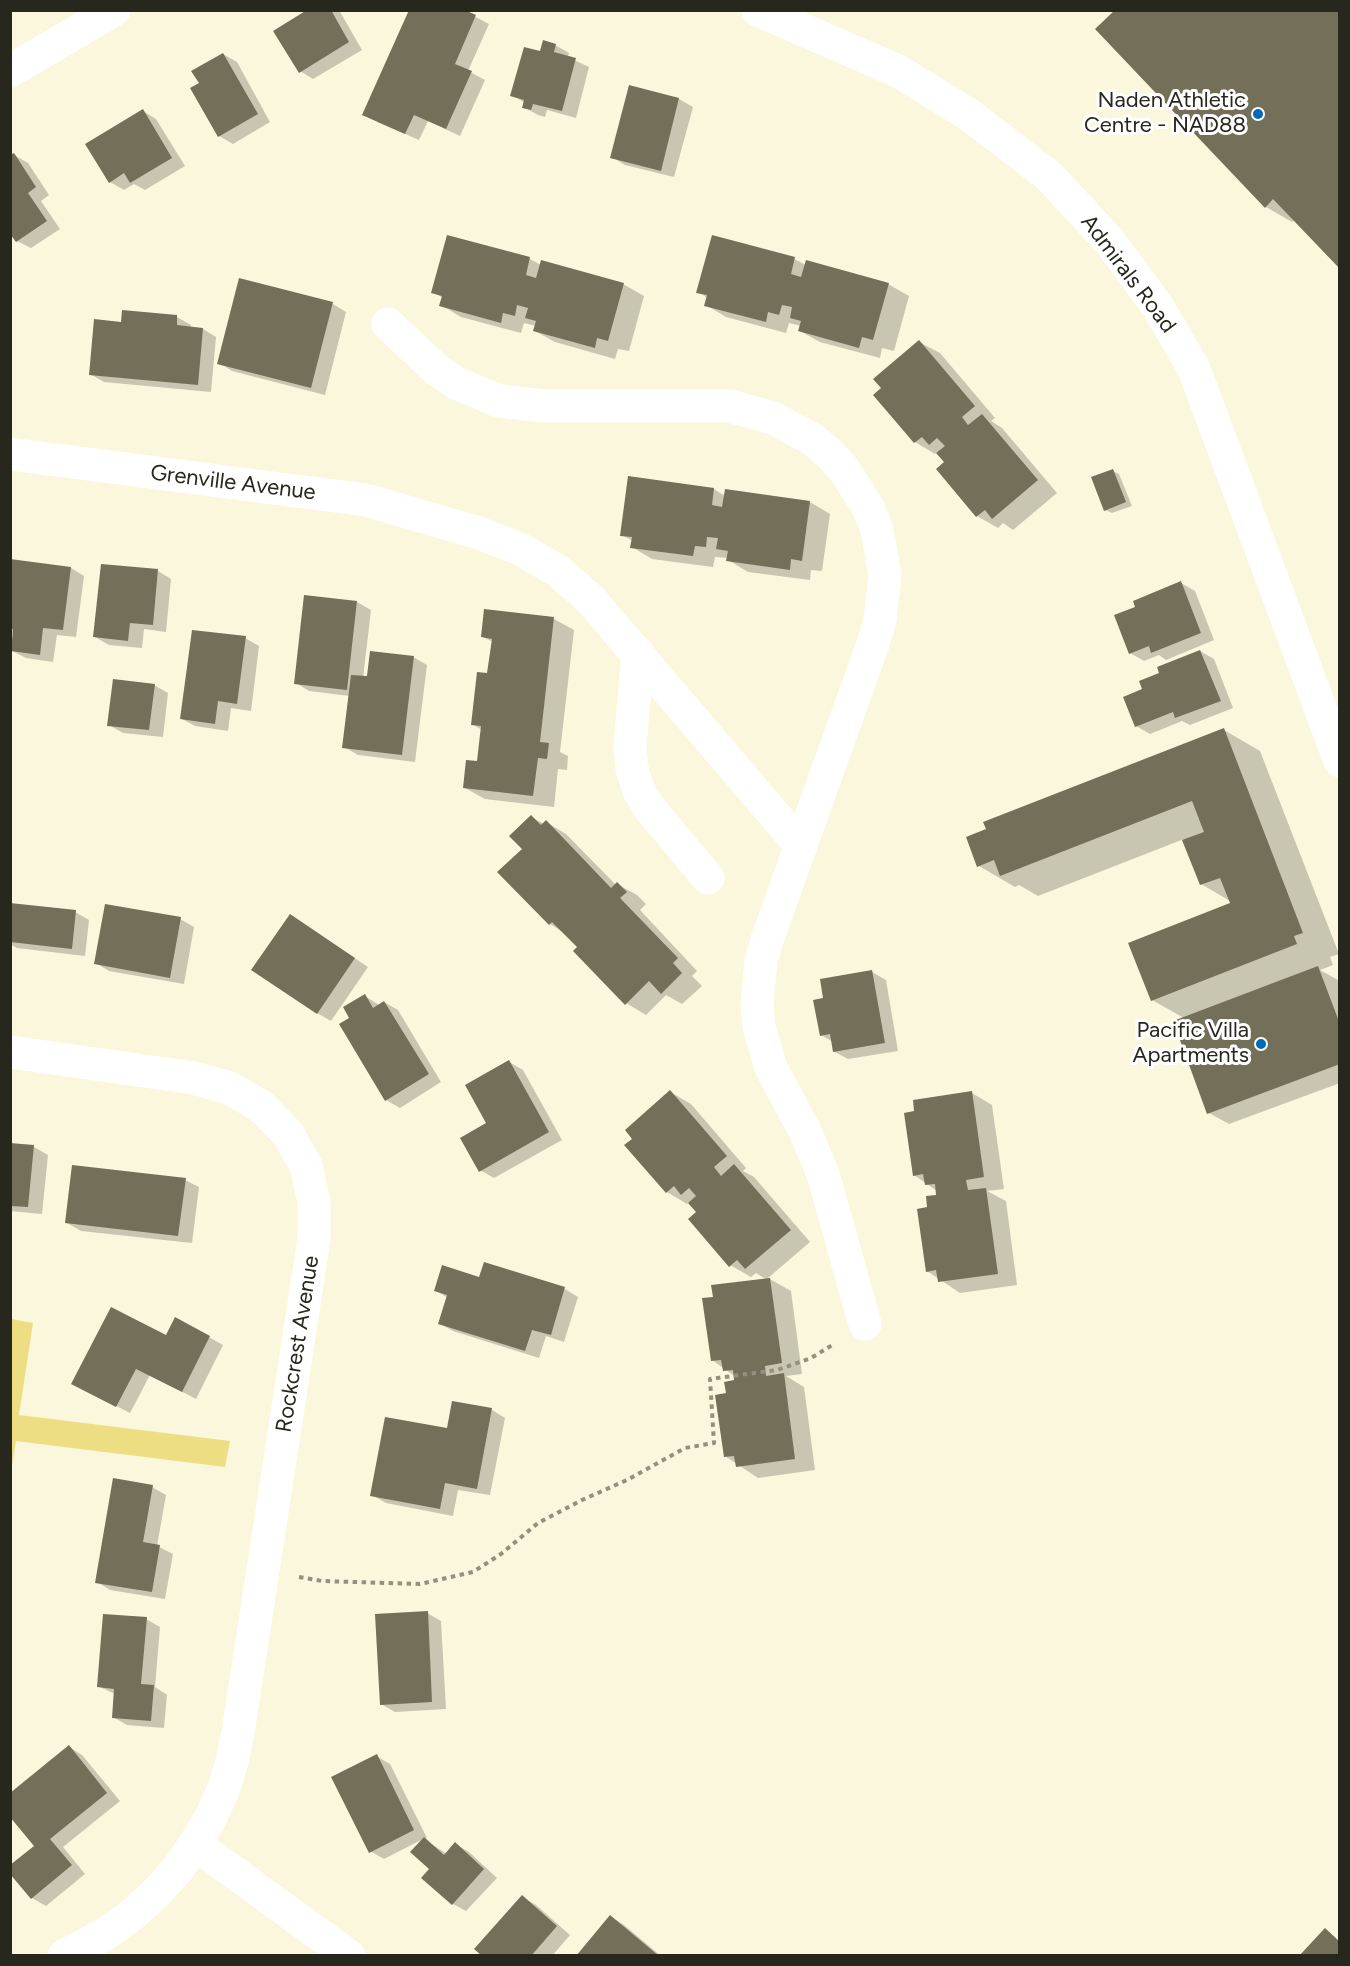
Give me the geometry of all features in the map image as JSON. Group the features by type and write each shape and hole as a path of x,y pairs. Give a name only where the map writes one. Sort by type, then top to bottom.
{"street":[{"path":"10,71 114,10"},
{"name":"Admirals Road","path":"758,10 898,71 968,114 1049,176 1110,242 1158,307 1194,369 1340,761"},
{"path":"388,324 437,370 466,388 499,400 544,406 707,405 751,411 773,418 812,439 845,471 869,509 877,530 885,575 884,597 874,641 761,961 757,1004 759,1027 771,1068 806,1131 824,1174 865,1324"},
{"name":"Grenville Avenue","path":"10,454 366,500 479,533 520,549 558,572 591,600 801,846"},
{"path":"638,653 630,746 632,769 639,791 651,810 708,878"},
{"path":"762,799 773,808 787,811 802,809 814,801 822,788"},
{"name":"Rockcrest Avenue","path":"10,1052 194,1078 230,1088 262,1107 288,1134 306,1166 314,1202 314,1239 263,1572 233,1758 224,1788 195,1844 177,1870 156,1893 107,1933 64,1956"},
{"path":"195,1844 349,1956"}],"path":[{"path":"263,1572 322,1581 420,1584 472,1572 501,1554 538,1523 685,1449 714,1443 710,1379 777,1370 811,1358 865,1324"}],"shaded area":[{"path":"11,1319 33,1323 19,1415 230,1441 225,1467 16,1441 11,1472"}],"building":[{"path":"307,10 331,10 349,42 299,73 273,31"},
{"path":"409,10 465,10 476,15 455,64 472,71 446,129 414,115 405,134 362,115"},
{"name":"Naden Athletic Centre - NAD88","path":"1115,10 1340,10 1340,269 1273,199 1265,208 1095,29"},
{"path":"543,40 556,44 554,52 576,58 562,111 533,104 531,110 522,108 524,100 510,96 524,47 540,51"},
{"path":"223,53 258,114 218,137 190,88 199,83 191,71"},
{"path":"629,85 679,98 661,171 610,158"},
{"path":"143,109 172,158 130,183 124,173 109,183 85,144"},
{"path":"14,153 36,187 28,193 47,221 16,242 10,234 10,155"},
{"path":"447,235 530,257 526,275 536,278 541,260 624,283 608,341 597,338 595,348 533,331 536,321 525,318 528,308 517,305 515,316 503,313 501,323 439,306 442,296 431,293"},
{"path":"712,235 795,257 791,274 801,277 806,260 889,283 873,340 862,337 859,348 798,331 801,321 790,318 792,307 782,305 779,315 768,312 766,322 704,306 707,295 696,293"},
{"path":"239,278 333,302 311,388 217,364"},
{"path":"122,310 177,315 177,325 203,328 198,385 89,375 94,319 121,322"},
{"path":"919,340 975,406 962,417 968,425 982,414 1038,480 992,519 985,510 976,517 936,469 944,462 936,453 945,446 937,438 929,445 922,437 914,443 873,395 881,388 873,379"},
{"path":"1113,469 1126,502 1104,511 1091,477"},
{"path":"628,476 714,488 712,505 722,507 725,489 810,501 802,561 791,559 790,570 726,561 728,551 716,549 718,538 707,537 706,547 695,546 693,556 630,548 632,537 620,536"},
{"path":"10,559 71,567 63,630 43,628 40,655 11,651 13,629 10,629"},
{"path":"101,564 158,569 153,625 130,623 128,641 93,637"},
{"path":"1181,581 1201,633 1151,653 1149,646 1129,654 1114,615 1135,607 1133,601"},
{"path":"304,595 357,601 347,690 294,684"},
{"path":"484,609 554,617 540,742 549,743 547,759 538,758 533,796 463,788 466,760 477,761 481,726 471,725 477,672 487,673 492,639 481,637"},
{"path":"192,630 246,636 237,704 218,701 215,724 180,719"},
{"path":"1200,650 1221,701 1175,718 1173,712 1135,727 1123,697 1142,689 1139,681 1159,673 1157,667"},
{"path":"370,651 414,656 402,755 342,748 351,675 367,676"},
{"path":"113,679 155,684 149,730 107,726"},
{"path":"1224,728 1303,933 1294,936 1297,944 1151,1001 1128,943 1230,903 1220,878 1200,885 1182,840 1204,832 1192,801 1000,876 994,860 977,867 966,837 986,829 983,822"},
{"path":"531,815 541,825 546,820 611,888 617,882 627,892 620,898 678,958 673,963 682,973 661,994 649,981 625,1005 573,951 577,947 552,922 549,925 497,872 522,849 509,836"},
{"path":"10,903 76,910 72,949 10,942"},
{"path":"105,904 181,917 170,978 94,964"},
{"path":"290,914 355,958 317,1014 251,970"},
{"name":"Pacific Villa Apartments","path":"1318,966 1340,1024 1340,1064 1207,1114 1173,1021"},
{"path":"872,970 885,1043 833,1052 830,1034 820,1036 813,1000 823,998 820,979"},
{"path":"365,994 373,1008 384,1001 429,1074 385,1101 339,1024 349,1018 343,1007"},
{"path":"509,1060 549,1132 479,1172 460,1138 486,1123 465,1085"},
{"path":"670,1090 727,1156 714,1167 721,1176 734,1164 791,1230 745,1269 737,1260 729,1267 688,1219 696,1212 688,1203 696,1196 689,1188 681,1195 674,1186 666,1193 624,1145 632,1139 625,1130"},
{"path":"972,1091 984,1177 966,1180 968,1190 986,1188 998,1274 938,1282 936,1270 926,1272 917,1209 927,1207 926,1196 936,1195 935,1184 925,1185 923,1174 913,1176 904,1113 914,1111 913,1100"},
{"path":"10,1143 34,1145 28,1207 10,1206"},
{"path":"72,1165 186,1178 178,1236 65,1223"},
{"path":"484,1262 565,1287 551,1335 532,1330 525,1351 438,1324 447,1295 434,1291 442,1265 479,1277"},
{"path":"770,1278 782,1363 765,1366 766,1376 784,1373 795,1459 736,1467 734,1456 724,1457 715,1395 726,1393 724,1382 734,1380 733,1370 723,1371 721,1360 711,1361 702,1298 713,1297 711,1285"},
{"path":"111,1307 166,1335 175,1317 210,1336 182,1392 136,1369 116,1407 71,1384"},
{"path":"452,1401 492,1408 477,1489 445,1483 440,1509 370,1496 385,1417 447,1428"},
{"path":"113,1478 153,1485 143,1542 160,1545 152,1592 95,1583"},
{"path":"428,1611 432,1702 380,1705 375,1614"},
{"path":"103,1614 147,1617 141,1684 154,1685 151,1721 112,1718 114,1689 97,1687"},
{"path":"69,1745 107,1793 50,1839 72,1865 31,1899 10,1874 10,1865 34,1846 10,1817 10,1793"},
{"path":"377,1754 414,1830 369,1853 331,1777"},
{"path":"424,1837 444,1855 455,1842 484,1869 452,1905 421,1878 429,1869 410,1852"},
{"path":"522,1895 557,1926 531,1956 482,1956 474,1949"},
{"path":"610,1915 659,1956 576,1956"},
{"path":"1325,1928 1340,1942 1340,1956 1299,1956"}],"place":[{"name":"Naden Athletic Centre - NAD88","path":"1258,114"},
{"name":"Pacific Villa Apartments","path":"1261,1044"}]}
